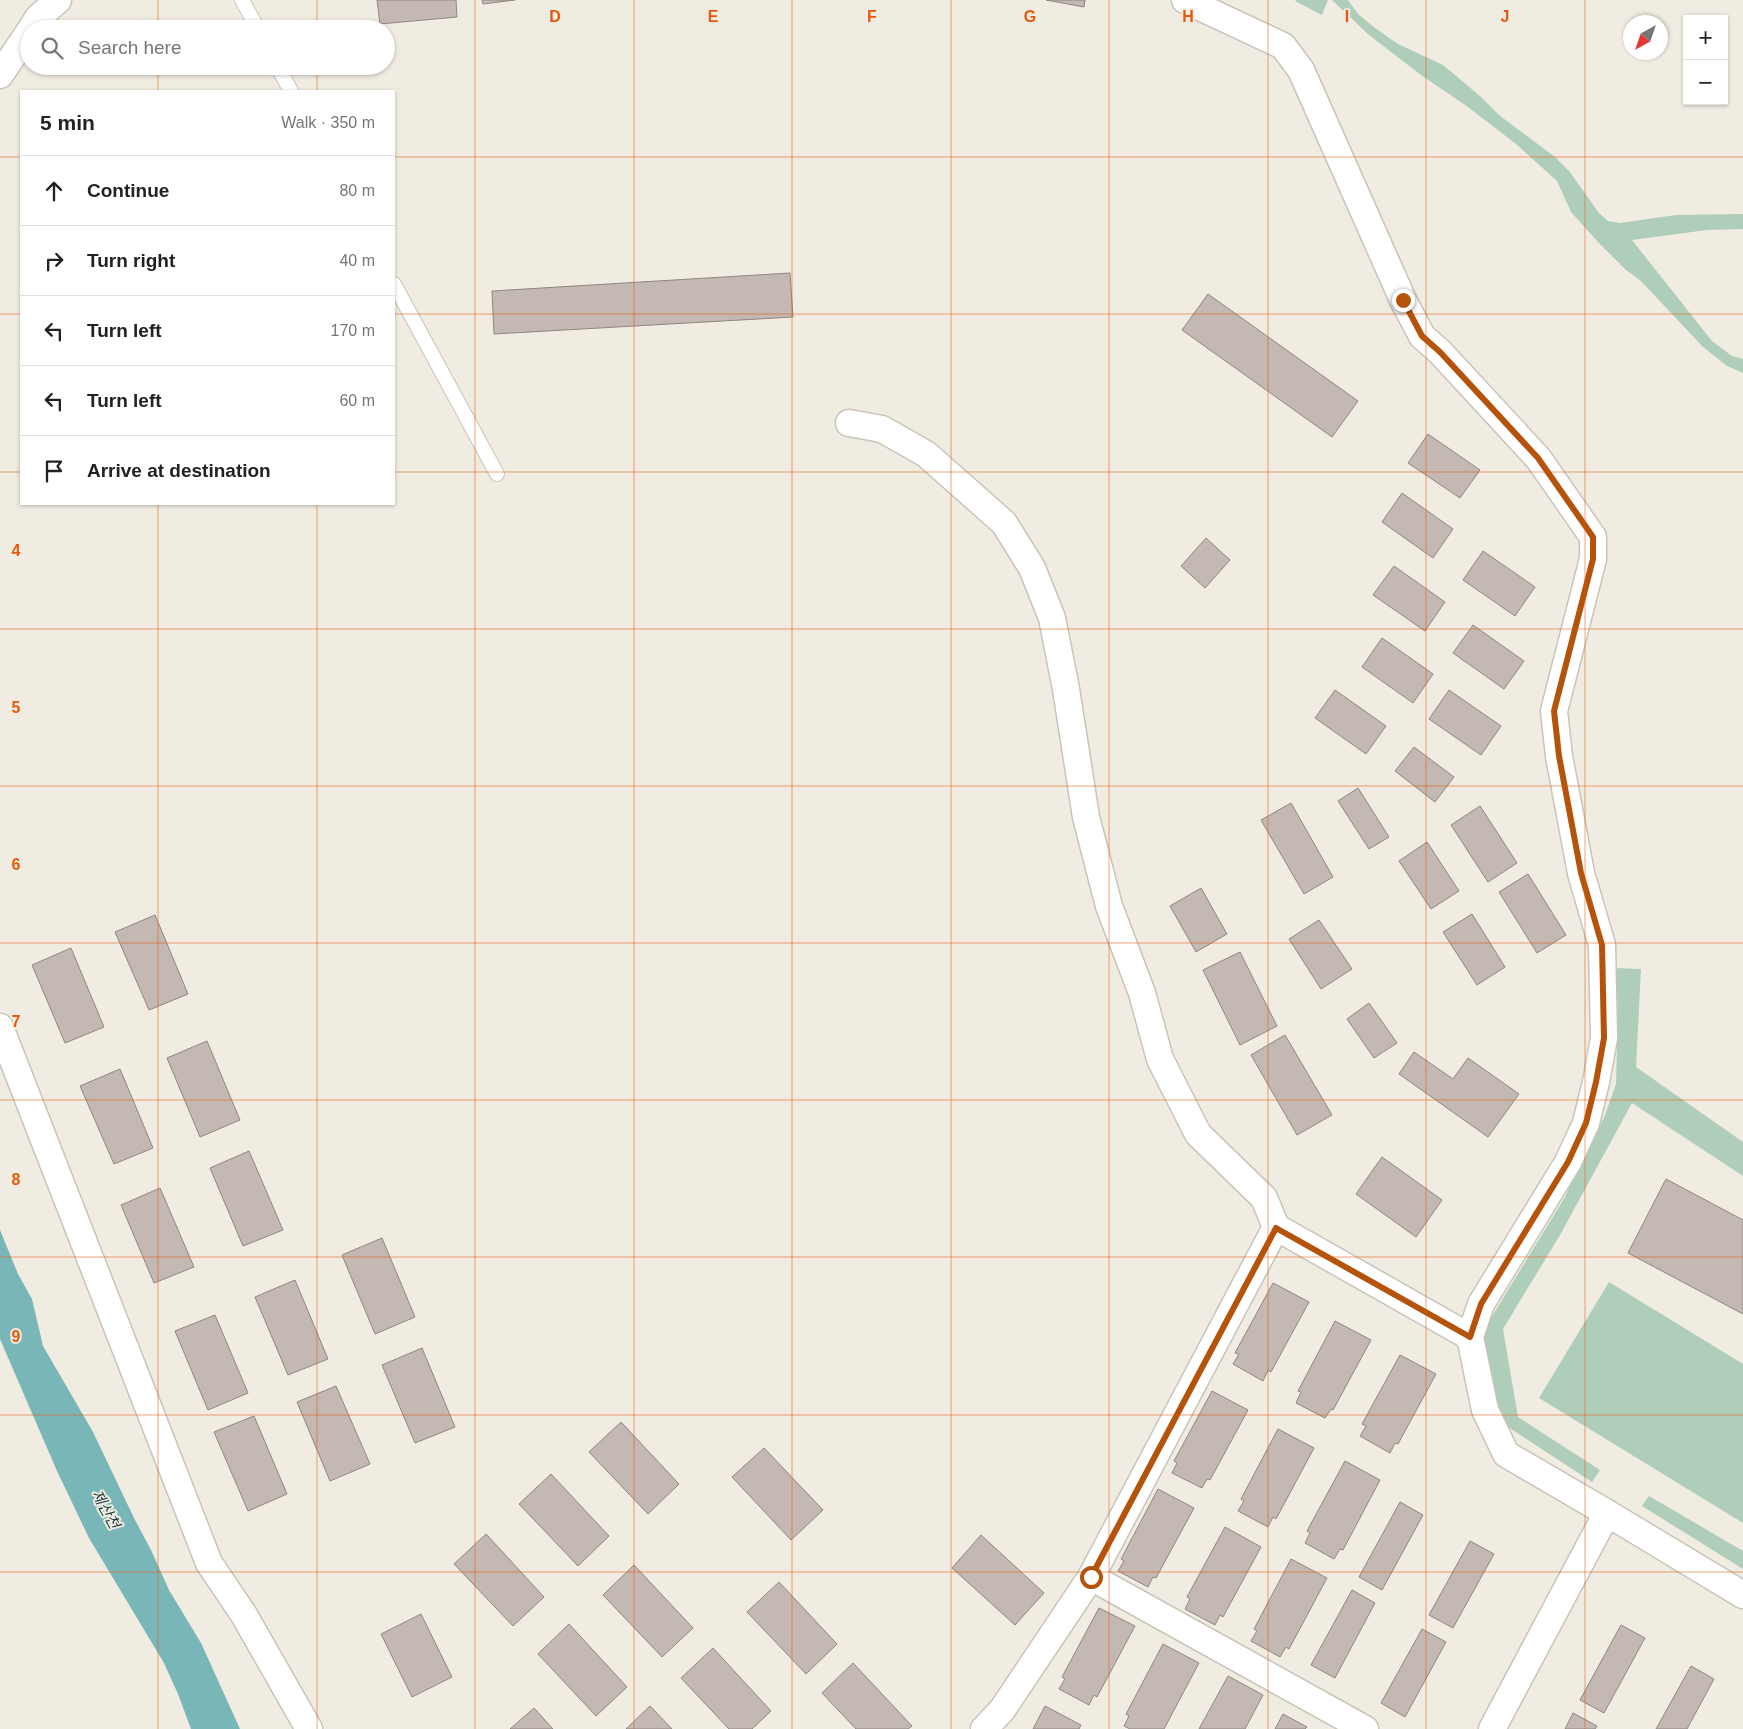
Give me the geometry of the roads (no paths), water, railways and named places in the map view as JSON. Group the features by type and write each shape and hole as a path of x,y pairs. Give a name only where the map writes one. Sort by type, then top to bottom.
{"street":[{"path":"37,20 58,0"},
{"path":"1185,0 1283,46 1301,70 1403,300 1422,336 1440,352 1538,458 1593,537 1593,559 1554,711 1559,756 1581,873 1602,945 1604,1038 1586,1123 1568,1162 1481,1304 1470,1337 1485,1410 1506,1454 1743,1596"},
{"path":"0,75 20,45"},
{"path":"849,423 882,429 926,454 1004,523 1032,568 1052,618 1066,689 1086,817 1106,897 1142,993 1160,1059 1198,1134 1264,1198 1276,1228 1470,1337"},
{"path":"0,1027 209,1562 244,1615 309,1729"},
{"path":"984,1729 1002,1710 1091,1577 1276,1228"},
{"path":"1492,1729 1607,1513"},
{"path":"1091,1577 1365,1729"}],"lane":[{"path":"242,0 253,20"},
{"path":"283,75 290,90"},
{"path":"395,286 497,474"}],"water":[{"name":"제산천","path":"0,1230 18,1274 32,1299 43,1346 93,1432 169,1590 201,1643 240,1729 191,1729 164,1663 89,1538 57,1471 0,1339"}]}
